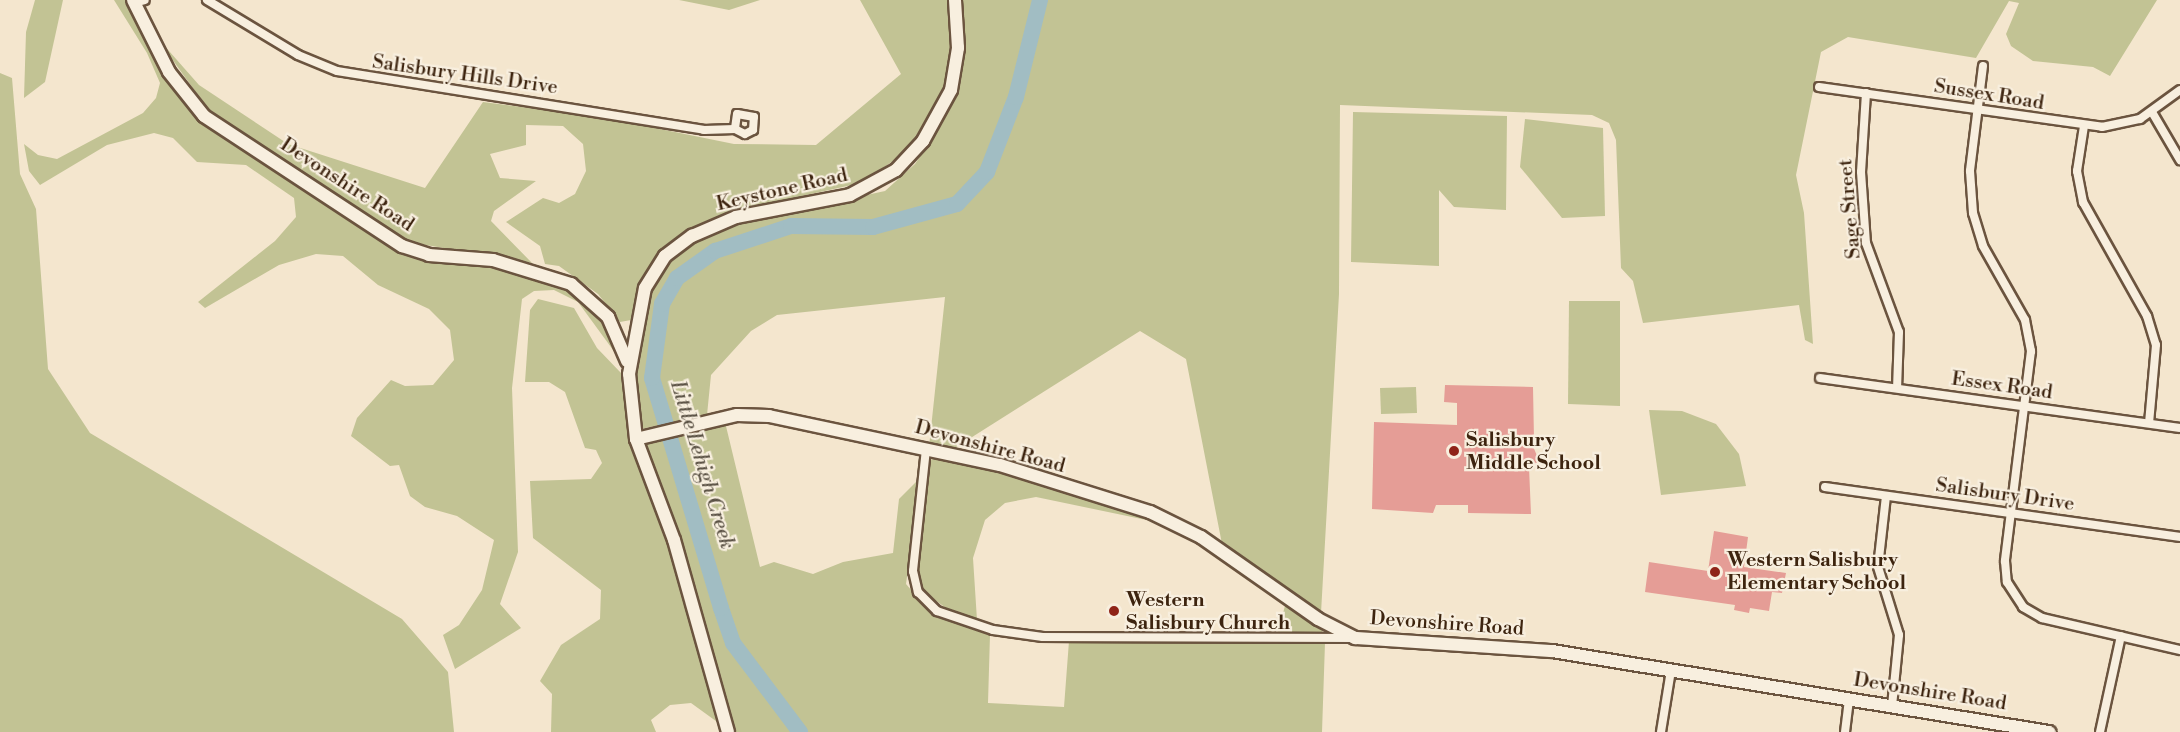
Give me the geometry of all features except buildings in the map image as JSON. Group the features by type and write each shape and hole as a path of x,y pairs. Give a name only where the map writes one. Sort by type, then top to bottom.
{"street":[{"name":"Salisbury Hills Drive","path":"207,0 298,55 356,76 704,130 735,129"},
{"name":"Keystone Road","path":"728,732 674,540 641,436 629,374 645,288 652,270 680,243 736,217 864,190 910,156 951,90 958,48 955,0"},
{"name":"Devonshire Road","path":"138,1 169,72 204,116 402,246 429,255 493,260 571,284 608,317 624,347 629,374"},
{"path":"1983,66 1970,171 1973,213 1983,246 2025,320 2031,351 2005,572 2016,600 2042,618 2180,650"},
{"name":"Sussex Road","path":"1819,87 2084,126 2116,125 2152,112 2180,90"},
{"name":"Sage Street","path":"1866,93 1861,162 1866,243 1899,332 1897,388"},
{"path":"2152,112 2180,159"},
{"path":"2084,126 2077,171 2083,202 2147,316 2156,345 2149,423"},
{"name":"Essex Road","path":"1820,378 2180,428"},
{"name":"Devonshire Road","path":"641,436 707,421 770,416 1000,465 1168,519 1317,619 1355,638 1517,648 1671,670 2049,732"},
{"path":"926,449 914,571 918,592 937,611 993,630 1043,637 1355,638"},
{"name":"Salisbury Drive","path":"1825,487 2180,537"},
{"path":"1886,496 1878,567 1899,635 1892,706"},
{"path":"2100,732 2121,636"},
{"path":"1661,732 1671,670"},
{"path":"1845,732 1849,699"}],"green space":[{"path":"35,0 63,0 45,82 24,98 26,32"},
{"path":"114,0 130,0 152,49 194,115 364,231 423,259 476,262 558,282 581,296 614,333 624,365 578,302 554,290 534,291 522,299 512,388 518,552 500,604 521,628 455,669 443,635 459,625 482,590 494,540 457,516 425,507 410,496 399,465 390,466 351,436 357,418 391,380 405,386 433,385 454,360 450,330 429,309 378,285 343,256 316,254 279,265 205,308 198,302 275,241 296,217 294,198 246,165 197,162 173,138 154,133 107,145 40,185 29,171 24,144 38,155 57,159 143,113 156,98 160,83 147,53"},
{"path":"679,0 760,0 729,10"},
{"path":"860,0 949,0 951,70 929,124 906,152 861,183 729,212 693,229 659,252 642,279 631,320 620,322 598,294 559,266 545,264 540,246 506,222 543,198 559,203 575,194 586,171 583,144 563,126 526,125 526,145 490,154 500,178 536,181 494,211 491,221 532,263 420,244 393,234 210,112 154,34 199,85 288,144 425,188 483,102 601,117 734,144 816,145 901,74"},
{"path":"961,0 2157,0 2110,76 2093,67 2033,61 2011,46 2006,34 2019,3 2009,1 1976,58 1848,37 1821,52 1796,175 1804,213 1813,344 1805,340 1799,305 1643,323 1633,281 1621,268 1616,140 1609,123 1592,115 1340,105 1339,294 1321,613 1222,544 1186,359 1140,331 950,451 929,447 945,297 777,315 751,331 711,375 707,415 641,429 635,380 639,333 657,273 685,247 733,224 885,191 915,164 942,124 961,80"},
{"path":"0,73 12,78 20,174 36,209 48,369 90,433 402,619 448,672 454,732 0,732"},
{"path":"1353,112 1507,116 1506,210 1454,207 1439,190 1439,266 1351,262"},
{"path":"1525,119 1603,128 1605,216 1562,218 1520,167"},
{"path":"538,299 574,308 597,348 621,373 631,444 669,542 720,724 691,703 670,705 651,720 656,732 551,732 552,694 540,681 561,645 600,619 601,590 533,538 530,481 591,479 602,463 596,450 585,448 565,392 549,382 525,382 530,310"},
{"path":"1569,301 1620,301 1620,406 1568,404"},
{"path":"1416,387 1417,413 1381,414 1380,388"},
{"path":"1649,410 1682,411 1716,424 1739,454 1746,486 1661,495"},
{"path":"725,422 760,567 774,562 813,574 843,562 893,553 899,499 921,477 906,584 931,613 990,635 988,703 1064,707 1069,641 1325,643 1322,732 733,732 645,450 647,442"},
{"path":"936,456 996,468 1154,518 1188,535 1156,522 1036,497 1005,503 985,520 973,558 977,620 946,608 924,592 918,580 928,463"},
{"path":"1286,602 1322,629 1323,634 1278,632"}],"waterway":[{"name":"Little Lehigh Creek","path":"800,732 733,643 721,608 652,378 662,304 677,278 715,251 791,226 873,227 957,204 987,172 1016,97 1040,0"}],"place":[{"name":"Salisbury Middle School","path":"1454,451"},
{"name":"Western Salisbury Elementary School","path":"1715,572"},
{"name":"Western Salisbury Church","path":"1114,611"}]}
